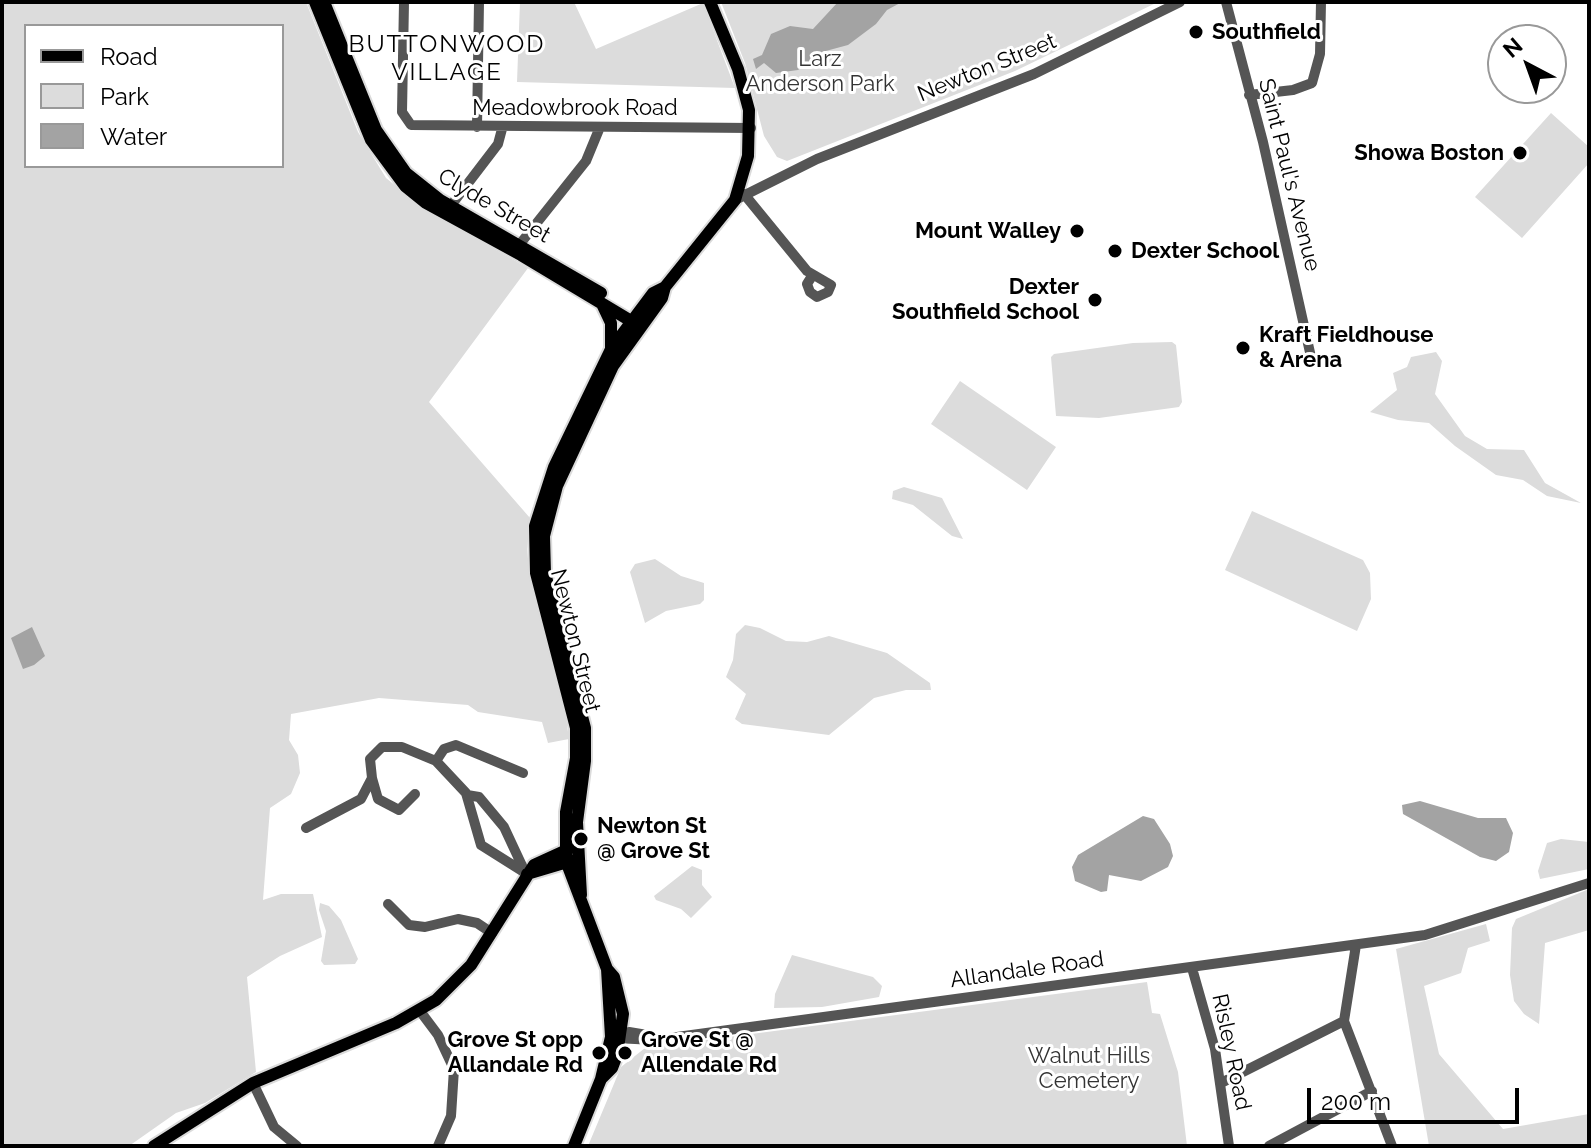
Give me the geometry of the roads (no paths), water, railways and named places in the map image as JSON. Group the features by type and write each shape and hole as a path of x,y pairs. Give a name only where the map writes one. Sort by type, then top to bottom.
{"main road":[{"name":"Clyde Street","path":"315,2 381,158 412,192 517,247 638,321"},
{"name":"Clyde Street","path":"324,2 385,147 412,179 448,210"},
{"path":"710,2 738,69 751,128 740,197"},
{"name":"Newton Street","path":"571,855 585,728 545,573 544,536 560,478 613,366 653,293 665,287 740,197"},
{"name":"Clyde Street","path":"517,247 601,302 638,321"},
{"path":"601,302 611,325 611,349"},
{"name":"Newton Street","path":"571,855 576,728 536,573 535,526 548,480 611,349 638,321"},
{"path":"154,1146 253,1083 420,1011 457,982 492,933 527,874 541,859 571,855 581,895 607,969 618,1036 612,1068 601,1079 574,1146"}],"street":[{"name":"Meadowbrook Road","path":"404,2 404,117 411,125 502,129 751,128"},
{"path":"477,127 479,2"},
{"name":"Newton Street","path":"740,197 817,159 1017,81 1160,6 1180,2"},
{"name":"Saint Paul's Avenue","path":"1226,2 1311,357"},
{"path":"1249,95 1293,90 1312,83 1320,54 1321,2"},
{"path":"517,247 586,161 600,127"},
{"path":"448,210 498,144 502,129"},
{"path":"740,197 812,276"},
{"path":"436,761 444,749 456,745 523,773"},
{"path":"415,794 399,810 378,799 370,759 382,747 402,747 436,761 455,778 467,795 481,845 527,874"},
{"path":"306,828 361,799 372,778"},
{"path":"467,795 479,797 504,827 527,874"},
{"name":"Allandale Road","path":"618,1036 667,1037 1356,945 1451,929 1589,883"},
{"path":"388,904 409,925 425,927 458,919 477,923 492,933"},
{"path":"1356,945 1344,1021 1392,1146"},
{"name":"Risley Road","path":"1192,968 1221,1083 1229,1146"},
{"path":"420,1011 443,1043 454,1069 451,1116 438,1146"},
{"path":"1221,1083 1344,1021"},
{"path":"253,1083 274,1127 297,1146"},
{"path":"1269,1146 1372,1091"}],"water":[{"path":"838,2 902,2 887,10 876,24 848,45 822,52 798,70 776,73 764,63 756,69 753,59 762,55 771,34 790,26 813,29"},
{"path":"32,627 45,656 23,669 11,638"},
{"path":"1420,801 1478,818 1506,818 1513,833 1509,852 1496,861 1480,857 1403,814 1402,805"},
{"path":"1143,816 1154,819 1170,844 1173,856 1168,867 1141,881 1109,875 1107,891 1101,892 1075,881 1072,867 1078,855"}],"place":[{"name":"Southfield","path":"1196,32"},
{"name":"Showa Boston","path":"1520,153"},
{"name":"Mount Walley","path":"1077,231"},
{"name":"Dexter School","path":"1115,251"},
{"name":"Dexter Southfield School","path":"1095,300"},
{"name":"Kraft Fieldhouse & Arena","path":"1243,348"},
{"name":"Newton St @ Grove St","path":"581,839"},
{"name":"Grove St opp Allandale Rd","path":"599,1053"},
{"name":"Grove St @ Allendale Rd","path":"625,1053"}],"district":[{"name":"BUTTONWOOD VILLAGE","path":"447,59"}],"park label":[{"name":"Larz Anderson Park","path":"820,72"},
{"name":"Walnut Hills Cemetery","path":"1089,1068"}]}
